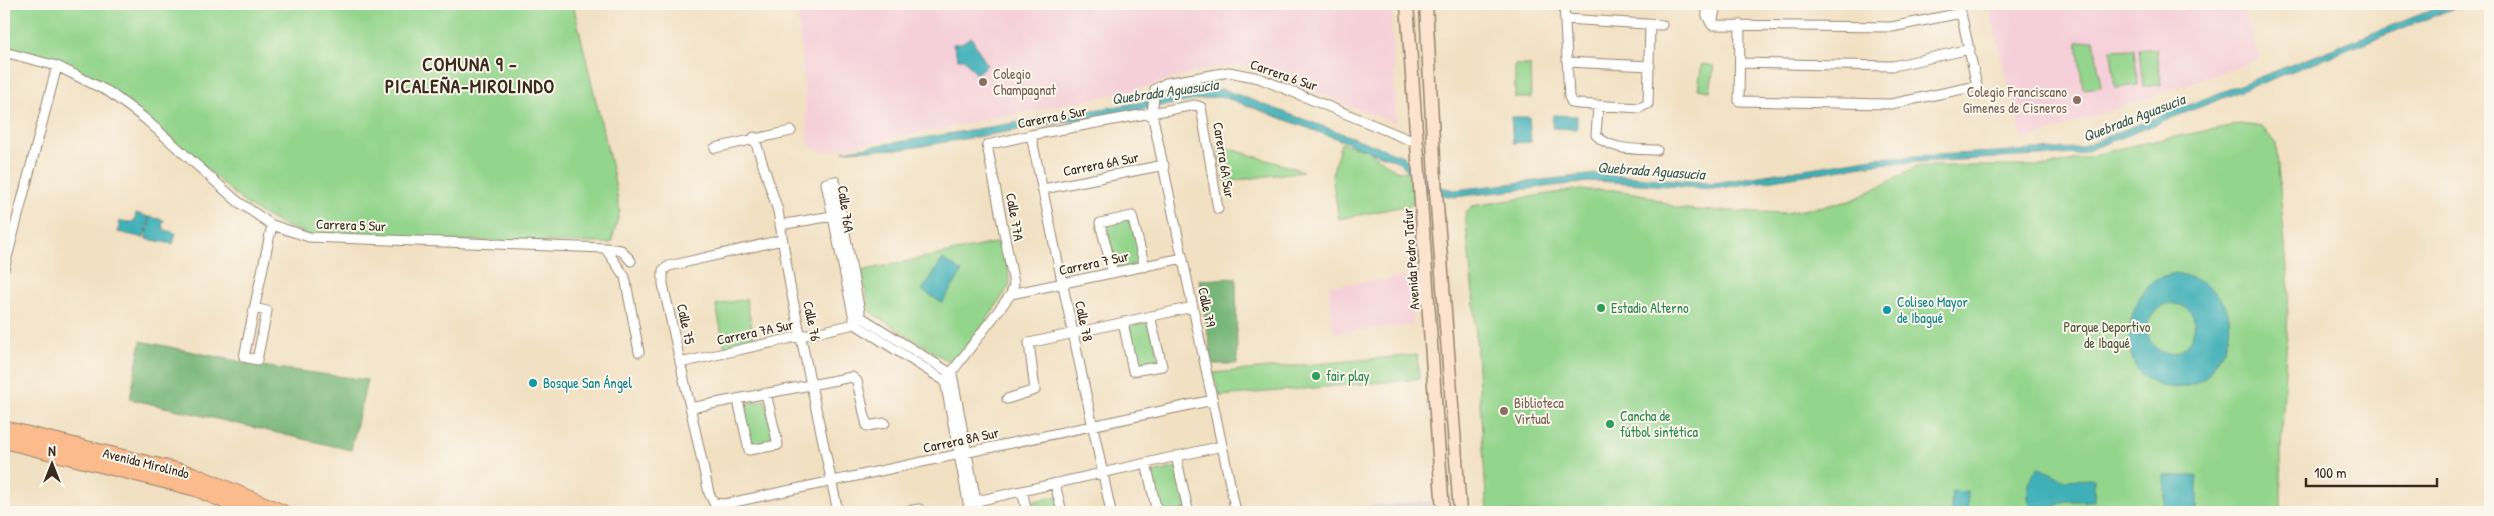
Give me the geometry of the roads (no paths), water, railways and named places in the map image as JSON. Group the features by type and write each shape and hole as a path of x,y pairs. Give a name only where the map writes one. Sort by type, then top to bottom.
{"main road":[{"name":"Avenida Pedro Tafur","path":"1407,4 1422,192 1443,512"},
{"path":"1426,4 1435,179 1460,512"},
{"name":"Avenida Mirolindo","path":"4,428 193,474 283,512"},
{"name":"Avenida Mirolindo","path":"4,441 196,489 249,512"}],"street":[{"path":"1564,4 1569,98 1572,102 1598,106 1645,107 1650,98 1650,24"},
{"path":"1707,4 1707,16 1712,25"},
{"path":"1712,25 1716,4"},
{"path":"1712,25 1740,25 1892,27 1961,12 1977,86 1891,104 1740,101 1740,25"},
{"path":"1565,19 1662,25"},
{"path":"1740,63 1893,66 1970,49"},
{"name":"Carrera 5 Sur","path":"4,52 57,66 109,92 144,118 220,187 272,224 309,237 605,248 621,250 631,260"},
{"path":"1567,62 1650,66"},
{"path":"4,269 57,66"},
{"name":"Carrera 6 Sur","path":"1152,110 1155,89 1166,83 1230,72 1259,78 1296,92 1417,143"},
{"name":"Carerra 6A Sur","path":"1152,110 1195,105 1202,107 1218,209"},
{"path":"1598,106 1596,135 1601,140 1622,148 1657,150"},
{"name":"Carerra 6 Sur","path":"987,145 1031,134 1152,110"},
{"name":"Calle 79","path":"1152,110 1236,512"},
{"path":"715,148 754,137 791,131"},
{"name":"Calle 78","path":"1031,134 1111,512"},
{"name":"Calle 76","path":"754,137 778,212 782,240 838,512"},
{"name":"Calle 77A","path":"987,145 1014,284 1011,294"},
{"name":"Carrera 6A Sur","path":"1043,189 1164,165"},
{"name":"Calle 76A","path":"854,324 840,234 835,181 826,182 832,216 840,234 862,317"},
{"path":"780,225 832,216"},
{"path":"1113,273 1100,223 1132,216 1145,267"},
{"path":"254,308 267,311 257,360 244,357 254,308 272,224"},
{"name":"Calle 75","path":"714,503 709,493 680,363 663,284 663,270 669,266 782,240"},
{"path":"605,248 625,277 639,352"},
{"name":"Carrera 7 Sur","path":"1011,294 1183,258"},
{"path":"944,381 952,374 1011,294"},
{"path":"1006,399 1035,390 1029,343 1193,307"},
{"path":"1123,322 1133,371 1162,366 1150,316"},
{"path":"862,317 952,374"},
{"name":"Carrera 7A Sur","path":"680,363 854,324 862,317"},
{"path":"854,324 944,381 962,454"},
{"path":"952,374 971,506 978,512"},
{"path":"690,408 852,378 857,381 867,426 886,423"},
{"path":"738,400 748,450 778,445 766,393"},
{"name":"Carrera 8A Sur","path":"714,503 725,504 832,482 1213,400"},
{"path":"971,506 1022,491 1222,446"},
{"path":"1176,456 1184,511"},
{"path":"1146,463 1157,512"},
{"path":"1055,484 1062,512"},
{"path":"1022,491 1027,512"},
{"path":"902,512 919,510"}],"water":[{"name":"Quebrada Aguasucia","path":"2447,4 2465,4 2079,154 1876,164 1714,189 1597,181 1454,197 1425,191 1400,162 1221,96 904,149 843,151 1222,89 1403,156 1427,184 1455,190 1596,174 1714,183 1874,158 2078,148"},
{"path":"971,37 987,65 976,74 964,59 958,59 953,44 961,43"},
{"path":"1553,115 1577,116 1577,129 1552,128"},
{"path":"1511,117 1529,117 1531,142 1513,143"},
{"path":"136,213 149,217 144,238 118,232 120,221 131,222 135,220"},
{"path":"150,217 164,220 162,225 165,230 176,233 173,244 146,239"},
{"path":"943,259 962,272 942,303 922,290"},
{"path":"2176,273 2192,278 2216,293 2224,304 2229,316 2229,329 2226,343 2207,376 2193,384 2173,388 2154,383 2146,379 2139,372 2131,353 2129,331 2134,310 2145,290 2154,280","holes":["2165,304 2181,305 2191,312 2194,322 2193,333 2188,343 2180,351 2170,354 2159,350 2153,344 2147,332 2148,326 2154,313"]},
{"path":"2038,467 2065,480 2094,479 2094,501 2066,501 2041,512 2033,512 2028,500 2028,489 2031,478"},
{"path":"2165,476 2197,476 2197,512 2165,512"},
{"path":"1952,491 1968,492 1967,512 1951,512"}],"place":[{"name":"Colegio Champagnat","path":"983,82"},
{"name":"Colegio Franciscano Gimenes de Cisneros","path":"2077,100"},
{"name":"Estadio Alterno","path":"1601,308"},
{"name":"Coliseo Mayor de Ibagué","path":"1887,310"},
{"name":"fair play","path":"1316,376"},
{"name":"Bosque San Ángel","path":"533,383"},
{"name":"Biblioteca Virtual","path":"1504,411"},
{"name":"Cancha de fútbol sintética","path":"1610,424"}],"district":[{"name":"COMUNA 9 - PICALEÑA-MIROLINDO","path":"470,75"}],"park label":[{"name":"Parque Deportivo de Ibagué","path":"2107,336"}]}
